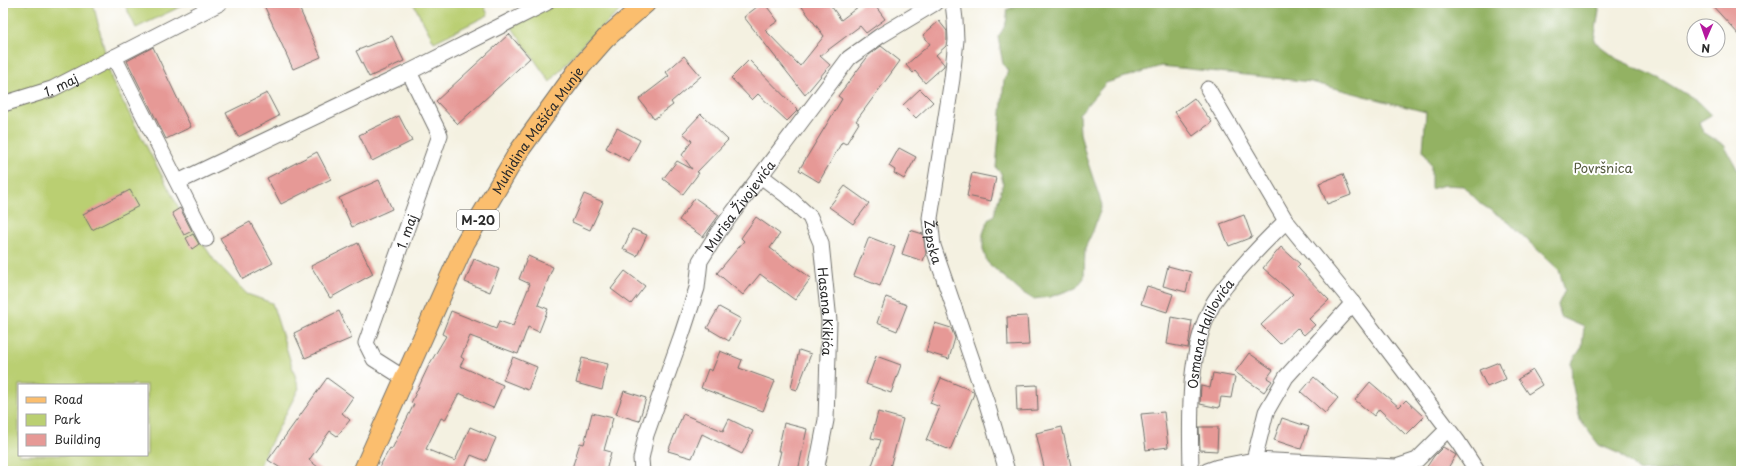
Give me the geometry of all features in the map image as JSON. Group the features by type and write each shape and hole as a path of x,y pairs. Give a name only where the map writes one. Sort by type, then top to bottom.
{"main road":[{"name":"Muhidina Mašića Munje","path":"364,471 465,243 519,151 577,71 606,38 646,3"}],"street":[{"name":"1. maj","path":"3,104 52,89 220,3"},
{"path":"178,182 409,72 546,3"},
{"name":"Murisa Živojevića","path":"642,471 642,459 646,435 675,357 696,288 700,261 719,230 849,58 880,36 935,3"},
{"name":"Žepska","path":"953,3 956,40 952,79 930,218 933,246 987,404 1007,471"},
{"path":"114,56 206,238"},
{"name":"1. maj","path":"404,378 374,359 366,343 440,135 409,72"},
{"path":"1208,89 1286,221 1353,303 1448,429 1477,471"},
{"name":"Hasana Kikića","path":"761,176 786,195 810,217 821,243 829,322 826,420 816,471"},
{"name":"Osmana Halilovića","path":"1191,471 1190,422 1195,363 1197,345 1206,318 1212,304 1238,270 1286,221"},
{"path":"1254,460 1266,412 1286,377 1353,303"},
{"path":"1207,471 1218,467 1254,460 1396,467 1417,460 1448,429"}],"green space":[{"path":"3,3 93,3 112,81 180,210 214,260 247,294 272,303 299,388 264,456 258,471 3,471"},
{"path":"124,3 188,3 136,28"},
{"path":"413,3 483,3 488,15 434,42"},
{"path":"557,3 629,3 586,41 550,82 511,26"},
{"name":"Površnica","path":"1019,3 1598,3 1599,11 1594,41 1617,59 1659,78 1698,102 1711,115 1699,122 1703,132 1724,145 1741,176 1741,471 1639,471 1620,454 1599,445 1580,420 1572,382 1571,363 1582,347 1584,327 1561,317 1558,305 1565,290 1559,270 1507,221 1481,204 1463,186 1444,185 1431,189 1431,165 1423,150 1426,112 1311,82 1161,66 1106,83 1079,114 1080,133 1086,157 1102,205 1085,248 1084,278 1076,288 1050,297 1033,299 1020,291 987,262 983,249 983,234 988,220 994,215 1003,183 1001,173 996,168 1004,80 1008,71 1003,64 998,37 1006,21 1006,10 1016,6"}],"building":[{"path":"263,3 297,3 321,57 293,69"},
{"path":"764,3 778,21 765,30 800,66 824,36 799,3 829,3 841,20 863,3 873,3 885,19 866,33 860,26 820,56 830,65 805,95 744,17"},
{"path":"1710,3 1741,3 1741,37 1726,21 1726,18 1724,18"},
{"path":"939,21 947,31 946,46 936,55 944,66 925,83 915,71 913,73 906,65 930,44 923,35"},
{"path":"509,34 530,58 458,124 436,101"},
{"path":"392,36 404,61 369,77 356,51"},
{"path":"881,46 900,61 856,121 859,123 846,144 842,142 819,182 799,170 842,99 838,96 869,55"},
{"path":"153,47 191,127 166,139 127,61"},
{"path":"684,56 701,76 671,102 673,105 654,119 639,99 669,76 666,72"},
{"path":"749,60 798,110 787,121 758,94 752,100 731,78"},
{"path":"920,89 933,102 916,118 903,105"},
{"path":"267,93 279,116 238,137 226,113"},
{"path":"1194,98 1212,122 1193,136 1175,112"},
{"path":"701,114 728,140 697,172 699,173 683,194 663,179 677,161 692,169 682,155 692,141 683,133"},
{"path":"399,116 412,141 372,161 359,135"},
{"path":"617,128 640,140 629,161 606,148"},
{"path":"899,148 916,157 904,179 894,173 895,170 889,166"},
{"path":"317,152 331,179 281,204 267,178"},
{"path":"972,173 996,178 991,201 967,196"},
{"path":"1343,174 1351,195 1327,204 1319,183"},
{"path":"379,180 392,209 352,227 339,198"},
{"path":"845,186 869,203 853,224 829,207"},
{"path":"130,190 139,206 92,230 83,214"},
{"path":"584,194 603,202 590,230 572,222"},
{"path":"695,198 719,215 703,237 679,220"},
{"path":"180,208 192,231 184,235 172,213"},
{"path":"1244,215 1252,237 1229,246 1220,224"},
{"path":"756,217 780,234 770,248 811,278 795,300 760,274 743,295 717,273 744,241 741,238"},
{"path":"250,222 273,263 243,279 220,238"},
{"path":"632,229 647,235 637,256 623,249"},
{"path":"910,230 923,234 926,253 923,261 902,254"},
{"path":"193,234 199,244 192,249 186,238"},
{"path":"869,237 895,247 880,286 854,276"},
{"path":"358,243 373,274 330,298 311,266"},
{"path":"1281,247 1300,264 1297,267 1329,300 1309,319 1315,325 1304,335 1297,328 1280,344 1261,325 1293,294 1263,268"},
{"path":"528,256 553,267 538,305 548,309 539,332 528,327 518,354 470,336 461,357 464,359 460,366 503,385 493,408 459,393 445,420 441,418 426,449 455,461 470,427 496,438 486,461 471,455 466,466 478,471 377,471 390,448 392,449 414,404 411,403 429,365 446,336 442,334 451,311 496,329 499,321 513,326 530,284 519,279"},
{"path":"474,259 499,269 490,292 465,282"},
{"path":"1168,266 1191,272 1186,292 1163,286"},
{"path":"625,271 645,286 631,304 611,289"},
{"path":"1147,286 1173,294 1167,312 1141,304"},
{"path":"886,297 907,305 897,331 877,323"},
{"path":"719,307 741,319 729,341 707,328"},
{"path":"339,311 352,338 305,358 294,333"},
{"path":"1027,316 1029,345 1008,346 1007,317"},
{"path":"1171,317 1192,321 1188,348 1167,344"},
{"path":"935,323 951,328 955,338 949,359 926,352"},
{"path":"799,350 811,354 797,390 791,388"},
{"path":"720,351 742,360 739,368 775,381 763,411 701,388 708,369 712,371"},
{"path":"1249,353 1273,370 1267,378 1272,381 1264,392 1235,372"},
{"path":"876,356 901,365 891,393 866,384"},
{"path":"513,357 537,367 528,390 503,380"},
{"path":"582,358 608,364 602,390 576,383"},
{"path":"1499,362 1506,379 1487,387 1479,370"},
{"path":"1533,370 1542,385 1528,394 1518,379"},
{"path":"1213,373 1235,377 1231,398 1221,397 1219,408 1200,404 1201,386 1210,388"},
{"path":"1314,377 1338,398 1325,413 1301,392"},
{"path":"327,378 353,397 342,413 350,420 337,436 330,431 309,460 323,471 285,471 268,460"},
{"path":"941,378 973,391 974,394 950,450 926,440 940,407 930,403"},
{"path":"1370,382 1399,407 1406,400 1424,417 1406,435 1379,409 1374,416 1355,400"},
{"path":"1037,385 1038,410 1017,411 1016,386"},
{"path":"624,391 646,398 639,421 616,414"},
{"path":"878,412 903,419 889,471 870,471 881,440 871,438"},
{"path":"1164,412 1168,447 1146,450 1141,414"},
{"path":"592,413 613,418 604,450 611,452 606,471 582,471 572,468 580,443 584,444"},
{"path":"683,414 723,431 729,419 753,431 742,454 702,434 692,458 668,451"},
{"path":"1282,418 1309,427 1301,449 1274,440"},
{"path":"784,423 807,429 798,471 776,471 781,451 778,451"},
{"path":"1062,427 1071,466 1045,471 1036,433"},
{"path":"1199,427 1218,427 1217,451 1200,450"},
{"path":"1443,447 1456,455 1446,471 1424,471 1434,456"}]}
